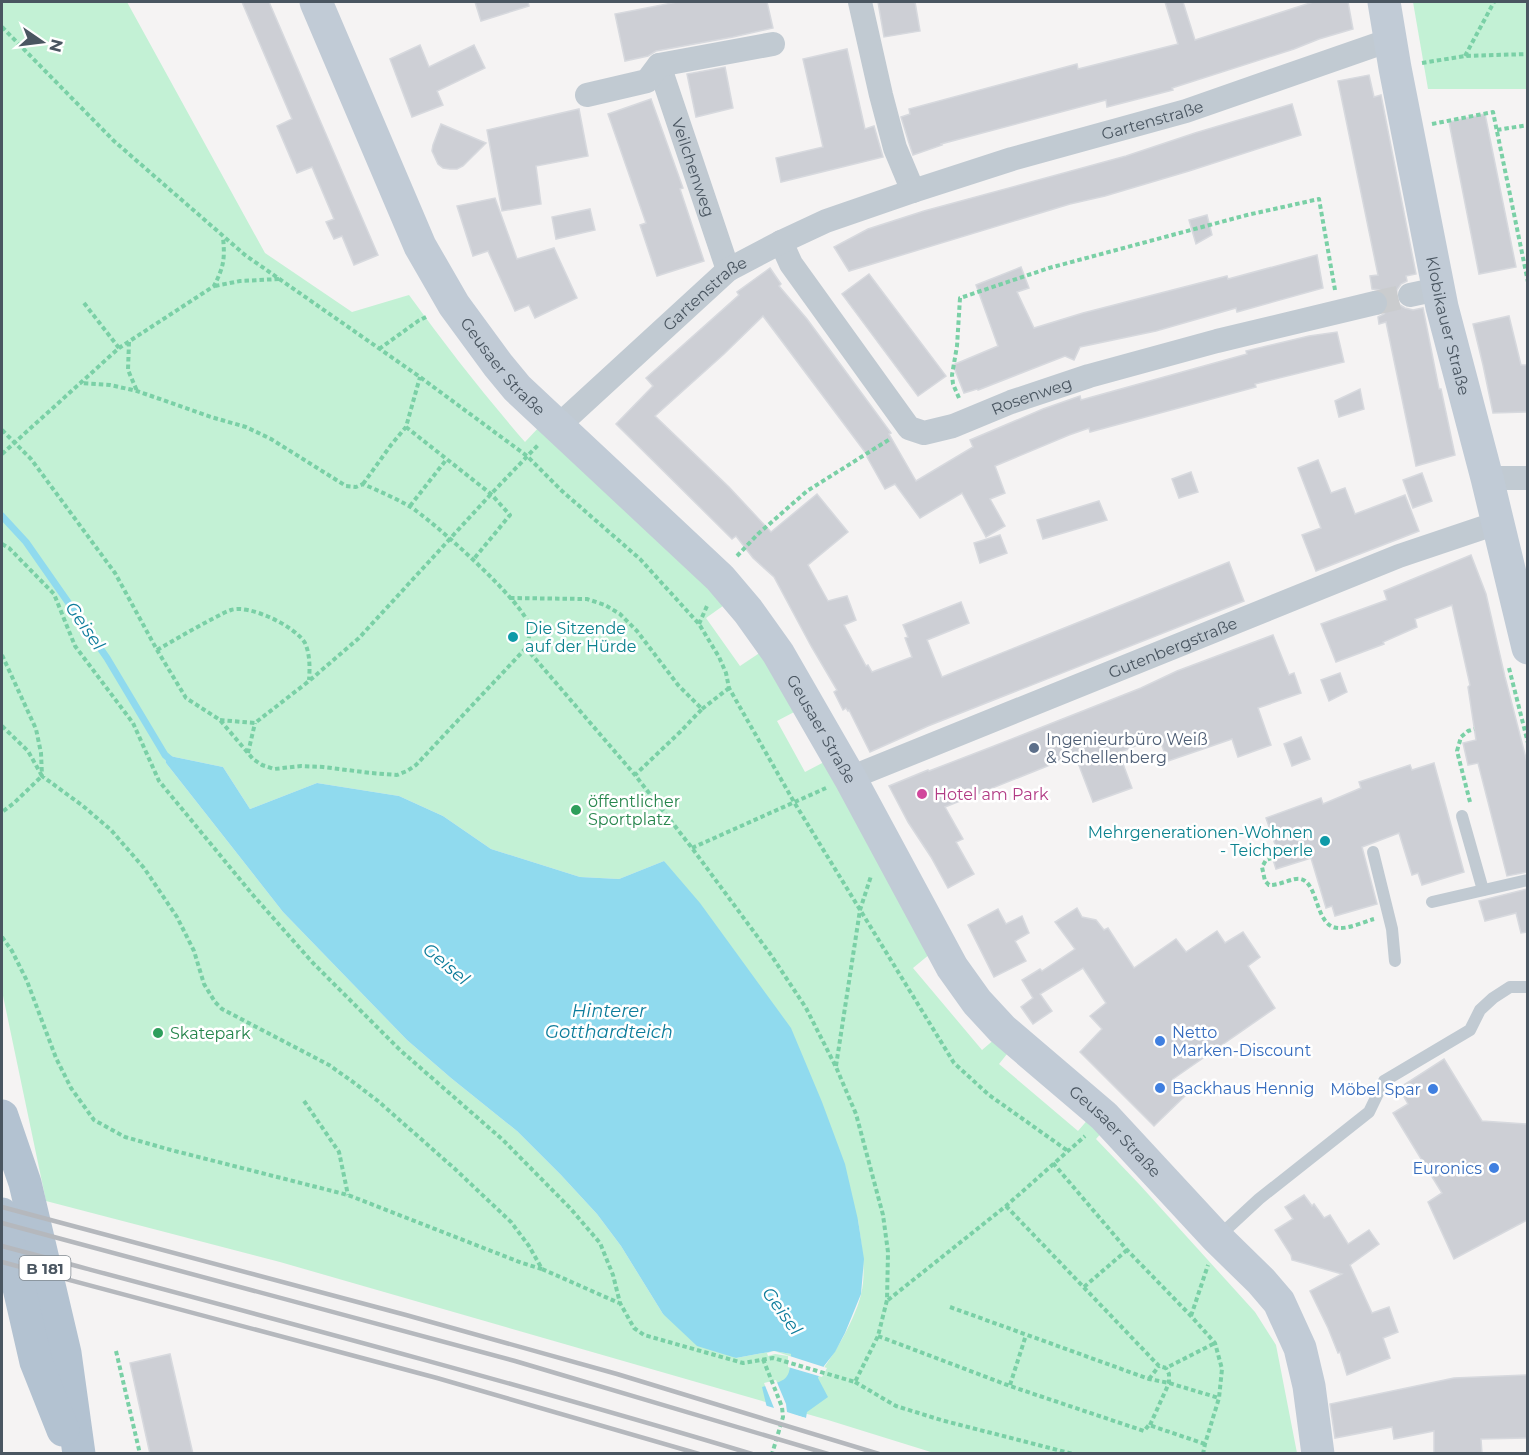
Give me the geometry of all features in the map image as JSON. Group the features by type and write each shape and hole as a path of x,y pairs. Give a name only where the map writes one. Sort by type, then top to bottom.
{"main road":[{"name":"B 181","path":"2,1116 25,1183 50,1357 72,1454"},
{"name":"B 181","path":"2,1214 50,1357 79,1454"}],"street":[{"name":"Geusaer Straße","path":"316,2 420,246 454,305 517,388 720,578 748,611 778,653 850,778 952,967 977,1002 1002,1029 1104,1116 1279,1302 1300,1347 1309,1386 1318,1454"},
{"path":"860,2 895,148 913,191"},
{"name":"Klobikauer Straße","path":"1384,2 1407,129 1424,292 1487,478 1527,648"},
{"path":"587,95 647,81 659,65 774,44"},
{"name":"Gartenstraße","path":"558,426 728,270 826,221 1012,159 1392,54"},
{"name":"Veilchenweg","path":"659,65 728,270"},
{"path":"781,242 791,264 909,428"},
{"name":"Rosenweg","path":"909,428 924,433 953,426 1011,402 1089,376 1217,340 1375,303"},
{"path":"1487,478 1527,478"},
{"name":"Gutenbergstraße","path":"850,778 1399,556 1497,523"}],"lane":[{"path":"1462,816 1483,890"},
{"path":"1372,852 1392,929 1395,961"},
{"path":"1432,902 1527,880"},
{"path":"1217,1238 1259,1199 1369,1112 1384,1081 1470,1030 1480,1010 1493,998 1510,987 1527,987"}],"path":[{"path":"1465,56 1494,2"},
{"path":"2,27 114,141 223,237 527,456 562,491 640,559 699,624 719,657 729,687 794,802 954,1063 989,1095 1068,1151"},
{"path":"1392,54 1465,56 1527,54"},
{"path":"1407,129 1493,112 1527,282"},
{"path":"1497,130 1527,125"},
{"path":"968,420 953,384 952,375 957,346 960,298 1049,268 1319,198 1339,312"},
{"path":"214,286 221,272 224,258 223,237"},
{"path":"2,454 119,348 214,286 240,281 279,279"},
{"path":"84,303 119,348"},
{"path":"380,349 418,321 454,305"},
{"path":"129,341 128,370 137,391"},
{"path":"80,383 110,384 137,391 246,427 271,439 346,486 356,487 363,484 406,427 420,377"},
{"path":"406,427 491,494 510,515 473,560"},
{"path":"737,556 758,534 807,491 909,428"},
{"path":"2,430 31,459 115,573 186,698 220,720 248,753 262,765 274,769 302,766 323,767 397,775 408,771 526,648 530,632 529,624 522,612 473,560 410,506 363,484"},
{"path":"248,753 255,723 359,638 527,456"},
{"path":"410,506 446,460"},
{"path":"2,544 9,548 54,594 75,646 133,723 159,781 252,894 313,963 400,1050 503,1140 570,1208 600,1243 613,1275 620,1304 634,1328 644,1335 743,1363 774,1358 855,1382 896,1406 1073,1454"},
{"path":"509,597 587,599 620,614 637,631 678,685 702,708"},
{"path":"157,650 201,624 233,609 248,609 282,624 304,643 310,661 309,681"},
{"path":"526,648 635,775 692,848 771,955 806,1008 836,1067 856,1114 883,1215 888,1252 887,1300 878,1336 855,1382"},
{"path":"2,655 36,729 41,753 42,776 2,812"},
{"path":"635,775 702,708 729,687"},
{"path":"220,720 255,723"},
{"path":"2,726 28,751 42,776 111,830 144,868 177,917 194,951 204,984 215,1002 222,1009 329,1065 378,1101 511,1222 529,1246 542,1269"},
{"path":"1457,751 1461,737 1474,729"},
{"path":"692,848 850,778"},
{"path":"836,1067 860,910 884,841"},
{"path":"1272,858 1266,860 1262,867 1265,881 1275,886 1298,878 1303,880 1309,885 1323,918 1332,927 1339,929 1389,915"},
{"path":"2,937 27,981 56,1058 71,1088 94,1120 125,1137 348,1195 542,1269 620,1304"},
{"path":"304,1101 339,1152 348,1195"},
{"path":"887,1300 1006,1206 1096,1127 1104,1116"},
{"path":"1053,1163 1127,1250 1215,1343 1222,1369 1219,1398 1203,1454"},
{"path":"1006,1206 1159,1366 1166,1368 1215,1343"},
{"path":"1191,1316 1217,1238"},
{"path":"1084,1287 1127,1250"},
{"path":"950,1307 1149,1379 1219,1398"},
{"path":"1010,1386 1026,1335"},
{"path":"878,1336 1010,1386 1144,1431 1169,1383 1166,1368"},
{"path":"116,1351 140,1454"},
{"path":"766,1359 767,1369 782,1407 783,1418 772,1454"},
{"path":"1149,1379 1159,1366"},
{"path":"1149,1425 1204,1444"}],"green space":[{"path":"2,2 127,2 265,253 352,312 409,295 525,442 541,425 727,603 706,618 740,666 761,652 798,710 777,721 805,772 826,761 930,954 913,968 982,1050 996,1038 1011,1049 999,1064 1078,1131 1090,1117 1104,1130 1096,1139 1255,1312 1276,1345 1297,1453 934,1453 828,1420 280,1262 46,1201 2,991","holes":["165,755 223,767 250,809 317,783 399,796 443,816 491,849 580,877 619,879 664,861 858,1220 863,1267 861,1294 848,1328 818,1378 791,1354 774,1351 736,1358 663,1314 621,1246 597,1214 517,1131 407,1040 283,912 166,763"]},
{"path":"1413,2 1527,2 1527,89 1428,89"}],"water":[{"name":"Hinterer Gotthardteich","path":"165,755 223,767 250,809 317,783 399,796 443,816 491,849 580,877 619,879 664,861 700,903 791,1028 845,1164 864,1259 861,1294 845,1333 818,1378 828,1397 807,1412 806,1418 767,1408 762,1387 786,1378 790,1370 791,1354 774,1351 736,1358 697,1346 663,1314 621,1246 597,1214 517,1131 407,1040 283,912 166,763"}],"pier":[{"path":"774,1351 827,1368 822,1377 788,1367 788,1356 775,1354 768,1356 767,1353"},
{"path":"776,1380 787,1412 809,1419 797,1454 753,1454 764,1405 774,1408 764,1383"}],"building":[{"path":"242,2 269,2 378,255 354,265 342,236 334,239 326,222 334,219 312,167 297,173 277,126 292,119"},
{"path":"475,2 528,2 529,6 481,21"},
{"path":"677,2 767,2 773,28 656,51 648,56 625,61 615,14"},
{"path":"878,2 915,2 920,31 884,37"},
{"path":"1165,2 1183,2 1195,40 1313,2 1348,2 1353,29 1172,88 1173,90 1107,107 1106,100 941,144 913,155 901,117 910,114 909,109 1077,64 1078,69 1178,44"},
{"path":"420,45 429,67 474,45 485,68 437,91 443,105 412,117 390,59"},
{"path":"847,49 865,129 874,126 883,157 781,182 776,158 823,147 803,59"},
{"path":"725,67 733,108 696,117 687,74"},
{"path":"1369,75 1374,97 1381,95 1416,274 1406,276 1407,281 1397,290 1396,299 1405,308 1413,310 1423,308 1455,455 1416,466 1386,322 1379,324 1378,317 1388,308 1389,299 1380,290 1372,289 1370,276 1378,275 1338,81"},
{"path":"651,99 683,188 680,189 704,261 657,276 640,225 646,223 608,114"},
{"path":"1292,104 1301,135 1189,171 1070,204 849,271 834,247 868,229 924,211 1126,156"},
{"path":"579,109 588,156 536,166 541,204 502,211 487,130"},
{"path":"1485,114 1516,267 1479,274 1449,122"},
{"path":"441,124 486,143 463,166 457,169 443,168 438,164 432,151"},
{"path":"495,198 517,259 554,248 577,298 535,318 529,305 515,311 488,251 473,256 457,206"},
{"path":"590,209 595,230 556,239 552,217"},
{"path":"1207,215 1212,235 1196,244 1189,220"},
{"path":"1317,255 1323,288 1237,312 1236,308 1156,331 1080,347 1074,360 1065,356 978,390 964,393 953,365 998,346 976,285 1021,267 1029,288 1017,292 1034,328 1083,313 1227,276 1228,279"},
{"path":"770,268 781,284 779,286 807,319 891,433 889,434 916,481 973,447 970,440 1080,396 1081,400 1247,354 1246,351 1309,336 1337,332 1344,362 1255,384 1256,387 1090,432 1089,428 995,466 1005,493 990,499 1005,526 986,537 962,493 920,518 895,484 885,489 868,456 763,316 655,416 729,487 771,532 817,494 848,532 808,565 828,601 847,596 856,620 844,625 866,666 868,665 872,672 912,657 903,625 961,602 969,623 927,640 942,677 1229,562 1244,601 928,726 870,752 849,710 846,708 843,710 834,692 837,690 774,577 753,558 736,536 732,539 616,424 653,386 646,378 739,295 737,292"},
{"path":"869,274 946,376 918,396 842,294"},
{"path":"1509,316 1521,365 1527,365 1527,412 1493,413 1473,324"},
{"path":"1360,389 1364,409 1339,417 1335,401"},
{"path":"1318,460 1331,493 1345,488 1355,514 1405,495 1419,531 1316,571 1302,535 1321,528 1298,468"},
{"path":"1191,472 1198,492 1179,498 1172,479"},
{"path":"1422,473 1432,501 1413,508 1403,480"},
{"path":"1099,501 1107,520 1043,539 1037,520"},
{"path":"1000,535 1007,553 980,563 974,543"},
{"path":"1471,555 1486,594 1527,762 1527,872 1507,876 1478,763 1468,765 1463,743 1476,740 1468,687 1470,685 1452,605 1415,619 1417,627 1383,642 1384,644 1336,662 1321,624 1387,600 1384,591"},
{"path":"1273,635 1289,675 1294,673 1301,693 1258,708 1271,745 1238,757 1232,739 1168,761 1158,736 1119,753 1132,788 1093,802 1075,755 945,807 963,839 956,842 974,874 948,888 889,786 1141,688 1177,671"},
{"path":"1340,673 1347,692 1329,701 1321,680"},
{"path":"1301,737 1310,759 1292,766 1284,744"},
{"name":"Mehrgenerationen-Wohnen - Teichperle","path":"1434,763 1464,872 1422,885 1418,873 1412,875 1399,833 1362,847 1377,904 1335,916 1332,906 1326,908 1311,858 1276,869 1270,850 1276,847 1266,818 1321,798 1323,804 1361,788 1359,782 1410,765 1412,770"},
{"path":"1527,889 1527,932 1521,933 1516,913 1485,921 1479,901"},
{"name":"Netto Marken-Discount","path":"1077,908 1082,917 1096,920 1104,930 1108,928 1134,968 1176,939 1186,952 1217,931 1225,943 1243,932 1260,957 1248,966 1275,1008 1173,1079 1188,1093 1154,1126 1080,1052 1102,1029 1090,1016 1106,1003 1083,968 1040,994 1052,1011 1033,1024 1021,1007 1033,998 1022,980 1040,969 1042,971 1075,949 1055,922"},
{"path":"998,909 1006,924 1022,916 1029,933 1015,941 1026,961 994,977 968,925"},
{"path":"1444,1059 1482,1121 1527,1124 1527,1220 1454,1259 1428,1202 1442,1193 1393,1113 1408,1104 1399,1088"},
{"path":"1304,1195 1324,1218 1330,1215 1348,1244 1369,1230 1379,1244 1350,1265 1372,1313 1389,1307 1398,1332 1383,1338 1390,1358 1347,1375 1340,1352 1338,1353 1310,1291 1342,1274 1292,1260 1275,1230 1293,1219 1285,1207"},
{"path":"170,1354 193,1454 150,1454 130,1363"},
{"path":"1527,1375 1527,1438 1481,1439 1482,1454 1434,1454 1434,1431 1394,1439 1392,1427 1335,1438 1330,1404 1454,1378"}],"waterway":[{"name":"Geisel","path":"2,516 26,542 107,658 165,755 172,761"}],"tunnel":[{"path":"1375,303 1410,295"}],"railway":[{"path":"2,1207 617,1374 879,1454"},
{"path":"2,1223 515,1361 828,1454"},
{"path":"2,1246 284,1321 752,1454"},
{"path":"2,1262 437,1378 699,1454"}],"place":[{"name":"Die Sitzende auf der Hürde","path":"513,637"},
{"name":"Ingenieurbüro Weiß & Schellenberg","path":"1034,748"},
{"name":"Hotel am Park","path":"922,794"},
{"name":"öffentlicher Sportplatz","path":"576,810"},
{"name":"Mehrgenerationen-Wohnen - Teichperle","path":"1325,841"},
{"name":"Skatepark","path":"158,1033"},
{"name":"Netto Marken-Discount","path":"1160,1041"},
{"name":"Backhaus Hennig","path":"1160,1088"},
{"name":"Möbel Spar","path":"1433,1089"},
{"name":"Euronics","path":"1494,1168"}]}
